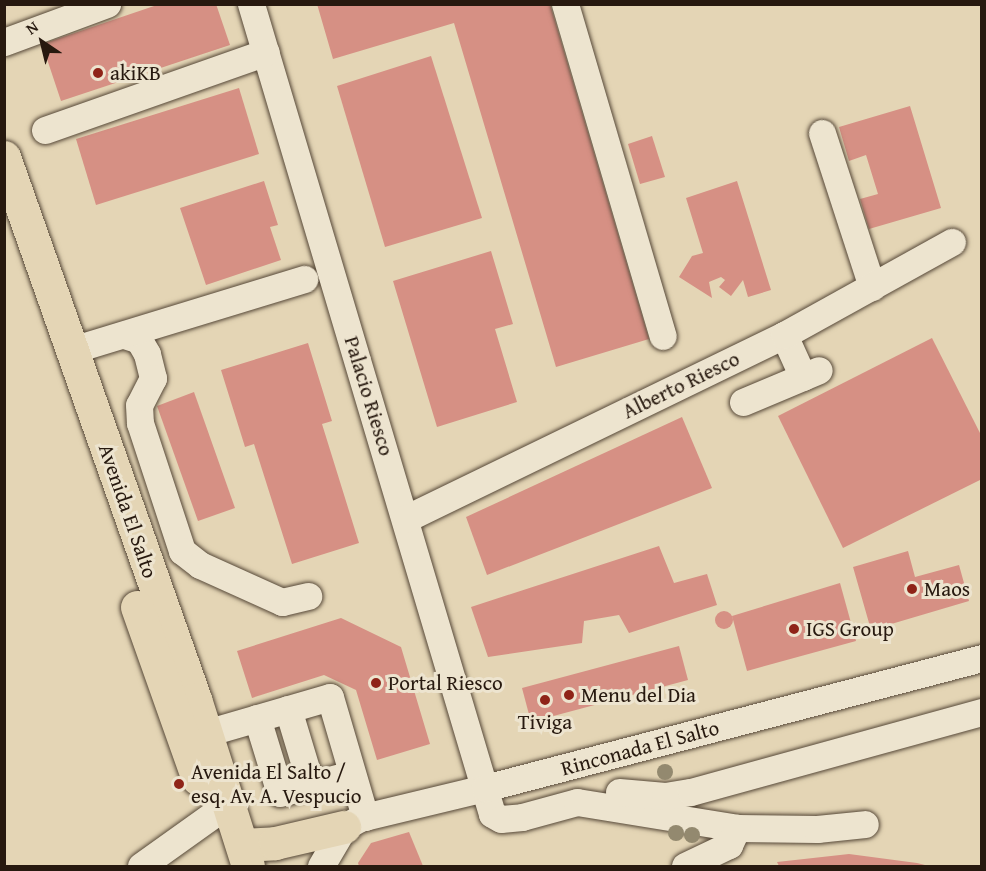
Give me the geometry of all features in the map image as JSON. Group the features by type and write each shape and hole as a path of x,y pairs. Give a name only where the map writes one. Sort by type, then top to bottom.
{"main road":[{"name":"Avenida El Salto","path":"4,157 206,733 239,859"},
{"name":"Avenida El Salto","path":"4,213 129,585 211,816 239,859"},
{"path":"239,859 275,843 355,822"}],"street":[{"path":"4,42 107,4"},
{"name":"Palacio Riesco","path":"251,4 492,814 501,819 577,802 607,792 665,796 691,792 981,712"},
{"path":"566,4 663,336"},
{"path":"45,130 266,52"},
{"path":"822,133 872,287"},
{"name":"Alberto Riesco","path":"405,519 784,335 952,242"},
{"path":"72,350 304,279"},
{"path":"124,335 139,340 151,370 153,378 139,405 140,423 182,551 200,565 282,602 308,596"},
{"path":"743,402 811,374 784,335"},
{"name":"Rinconada El Salto","path":"355,822 981,658"},
{"path":"206,733 330,697 352,774 355,822 321,867"},
{"path":"288,709 311,785"},
{"path":"257,718 280,794 352,774"},
{"path":"577,802 738,828 817,829 865,824"},
{"path":"141,867 211,816"},
{"path":"685,867 729,845 738,828"}],"building":[{"name":"akiKB","path":"160,4 216,4 230,45 61,101 42,44"},
{"path":"317,4 550,4 649,339 556,367 454,23 333,59"},
{"path":"431,56 482,218 385,247 337,86"},
{"path":"239,88 259,154 96,205 76,139"},
{"path":"910,106 941,208 869,229 860,199 878,194 866,155 849,161 839,127"},
{"path":"652,136 665,177 640,184 628,144"},
{"path":"264,181 278,225 270,227 281,260 206,285 180,208"},
{"path":"737,181 771,290 748,297 743,280 731,296 719,287 725,280 721,277 709,282 712,298 679,277 692,256 703,253 686,198"},
{"path":"491,251 513,324 495,329 517,402 437,427 393,281"},
{"path":"932,338 982,437 982,479 843,548 778,416"},
{"path":"308,343 332,421 322,424 359,543 292,564 254,444 245,447 221,370"},
{"path":"194,392 235,508 198,521 157,406"},
{"path":"682,417 712,488 487,575 466,517"},
{"path":"659,546 674,583 707,574 717,605 629,633 619,615 584,621 582,643 488,657 471,607"},
{"name":"Maos","path":"908,551 915,577 959,565 969,601 871,630 853,567"},
{"name":"IGS Group","path":"840,583 856,641 747,671 732,616"},
{"path":"724,611 730,614 733,620 730,626 724,629 718,626 715,620 718,614"},
{"name":"Portal Riesco","path":"341,618 401,647 430,744 377,760 356,690 324,675 252,698 237,651"},
{"path":"679,646 688,680 531,722 522,688"},
{"path":"409,832 423,866 359,866 358,863 371,843"},
{"path":"849,854 929,866 779,866 777,862"}],"place":[{"name":"akiKB","path":"98,73"},
{"name":"Maos","path":"912,589"},
{"name":"IGS Group","path":"794,629"},
{"name":"Portal Riesco","path":"376,683"},
{"name":"Menu del Dia","path":"569,695"},
{"name":"Tiviga","path":"545,700"},
{"name":"Avenida El Salto / esq. Av. A. Vespucio","path":"179,784"}]}
